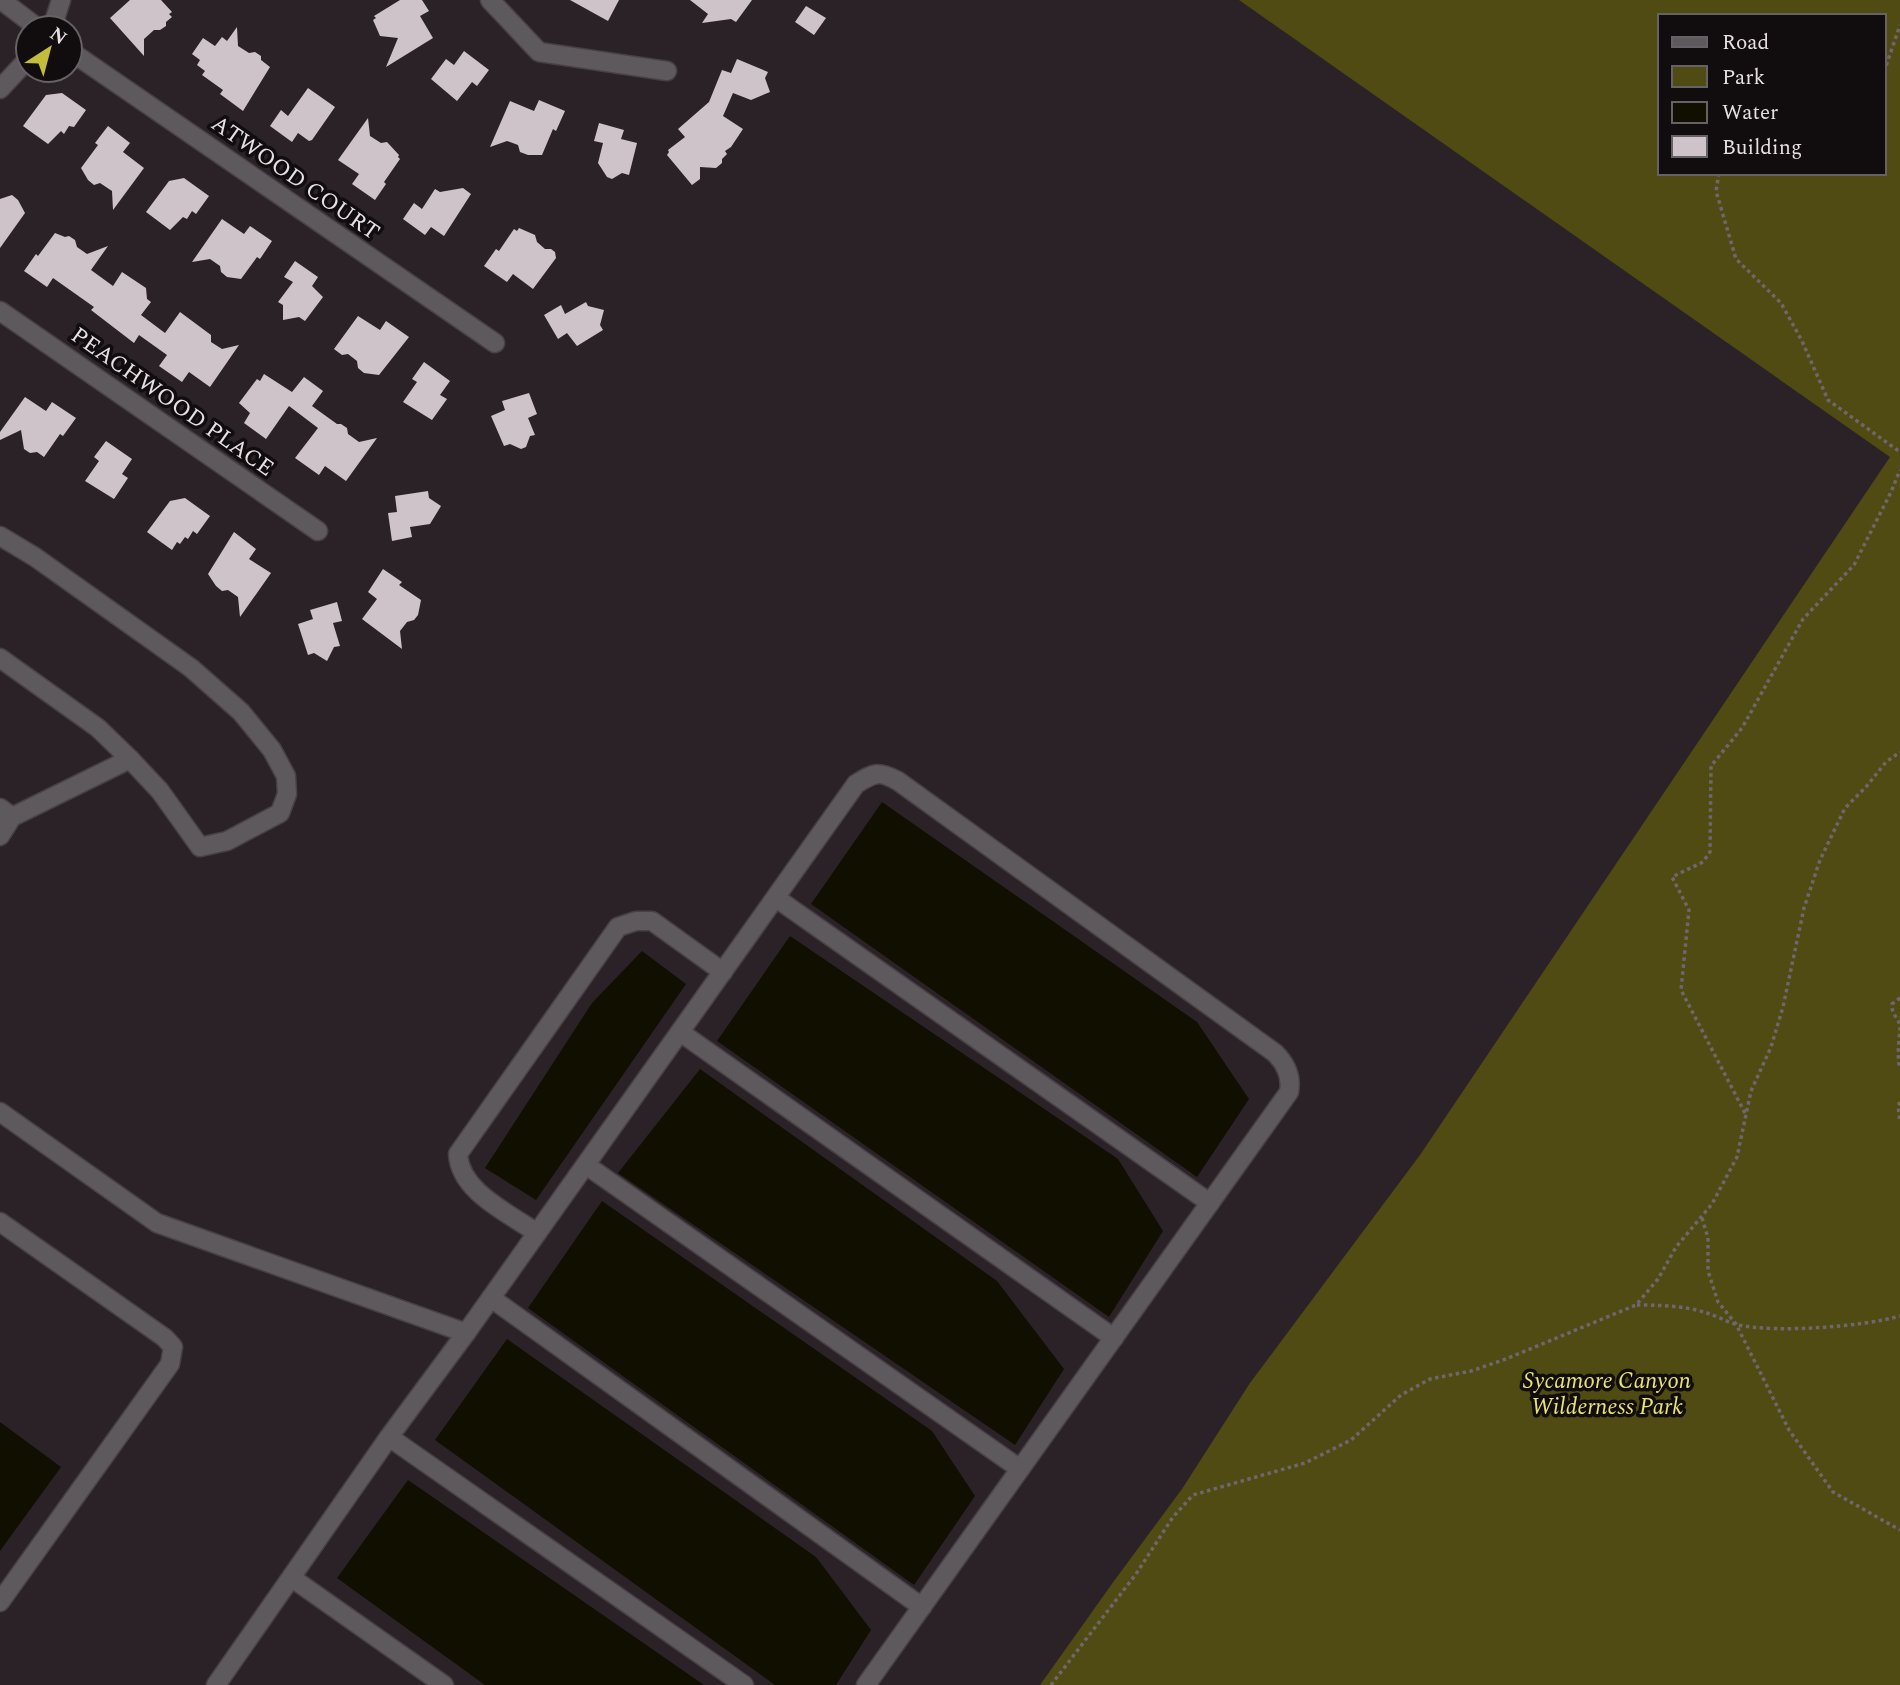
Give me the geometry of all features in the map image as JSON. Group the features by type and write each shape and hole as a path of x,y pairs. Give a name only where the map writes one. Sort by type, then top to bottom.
{"street":[{"path":"1,0 20,14"},
{"path":"490,0 539,52 667,71"},
{"name":"ATWOOD COURT","path":"84,61 495,343"},
{"path":"0,89 14,74"},
{"name":"PEACHWOOD PLACE","path":"0,311 318,531"},
{"path":"0,536 35,557 191,668 241,712 272,750 286,776 287,794 280,813 226,842 200,847 160,791 98,728 0,658"},
{"path":"0,836 6,813 130,759"},
{"path":"216,1685 389,1437 856,785 878,773 898,782 1275,1053 1283,1062 1289,1077 1289,1092 866,1685"},
{"path":"775,898 1210,1203"},
{"path":"537,1233 467,1182 458,1165 458,1154 618,927 636,920 652,920 723,972"},
{"path":"680,1032 1114,1338"},
{"path":"0,1112 157,1223 466,1333"},
{"path":"586,1165 1020,1469"},
{"path":"0,1222 165,1338 173,1347 170,1364 0,1602"},
{"path":"491,1298 922,1607"},
{"path":"389,1437 744,1685"},
{"path":"292,1578 444,1685"}],"path":[{"path":"1886,66 1900,25"},
{"path":"1719,175 1716,191 1736,258 1781,303 1802,341 1828,400 1900,452"},
{"path":"1746,1115 1681,990 1689,910 1672,877 1703,862 1710,852 1711,766 1742,728 1803,619 1854,565 1900,470"},
{"path":"1636,1305 1658,1279 1676,1247 1702,1218 1726,1181 1737,1157 1751,1091 1771,1047 1783,1007 1804,908 1820,860 1845,808 1886,762 1900,752"},
{"path":"1900,998 1892,1004 1892,1012 1900,1026 1897,1056 1900,1069"},
{"path":"1900,1102 1900,1121"},
{"path":"1702,1218 1708,1238 1708,1270 1718,1302 1736,1324 1789,1430 1833,1492 1900,1530"},
{"path":"1051,1685 1136,1574 1173,1517 1193,1495 1305,1463 1351,1440 1401,1395 1430,1379 1471,1371 1506,1359 1636,1305 1705,1312 1736,1324 1769,1329 1879,1322 1900,1316"}],"green space":[{"name":"Sycamore Canyon Wilderness Park","path":"1239,0 1900,0 1900,1685 1040,1685 1182,1489 1250,1383 1420,1155 1890,457"}],"water":[{"path":"882,802 1197,1022 1249,1099 1197,1177 811,904"},
{"path":"790,936 1118,1159 1163,1231 1109,1317 717,1041"},
{"path":"642,951 686,984 536,1200 485,1168 592,1003"},
{"path":"700,1069 997,1281 1064,1369 1015,1445 618,1173"},
{"path":"602,1201 932,1431 975,1496 914,1585 528,1308"},
{"path":"507,1339 816,1557 871,1630 836,1685 775,1685 435,1440"},
{"path":"0,1422 61,1467 0,1551"},
{"path":"408,1480 704,1685 485,1685 337,1578"}],"building":[{"path":"130,0 161,0 172,12 166,26 154,30 144,39 144,56 110,18"},
{"path":"400,0 422,0 429,11 420,16 433,38 386,67 398,38 380,36 373,20 376,18 374,16"},
{"path":"570,0 619,0 608,21"},
{"path":"690,0 752,0 736,22 731,19 702,23 708,14"},
{"path":"806,6 826,18 814,35 795,22"},
{"path":"237,27 238,46 249,53 255,52 270,67 243,111 220,94 223,90 202,75 205,71 197,65 200,60 192,54 203,38 215,46 222,37 227,41"},
{"path":"464,51 489,70 477,86 472,82 457,101 431,79 446,59 454,65"},
{"path":"737,59 768,72 765,78 770,92 751,100 733,93 723,116 743,129 731,147 725,151 727,154 722,163 716,168 700,167 700,179 692,185 667,155 668,150 685,137 678,129 709,102 722,70 731,73"},
{"path":"308,88 335,107 312,140 309,141 298,133 292,142 270,126 281,110 288,116"},
{"path":"62,93 86,110 74,127 69,126 64,134 61,131 48,144 23,126 46,95"},
{"path":"539,100 565,111 556,131 553,129 542,155 520,152 518,145 507,141 490,147 510,101 534,111"},
{"path":"368,118 370,136 381,143 387,142 400,159 375,200 352,184 359,174 338,160"},
{"path":"599,123 624,130 621,139 637,143 629,175 622,173 612,179 607,177 598,163 603,143 594,141"},
{"path":"108,126 130,143 123,152 144,168 113,210 112,191 100,183 94,185 81,168"},
{"path":"184,178 209,196 196,214 192,211 187,219 183,217 170,230 146,212 169,181"},
{"path":"463,188 471,194 444,236 431,227 425,235 403,219 414,203 422,209 435,189 440,192"},
{"path":"12,195 25,213 0,248 0,199"},
{"path":"222,219 244,234 250,226 272,241 241,279 227,277 221,272 220,266 210,259 192,262"},
{"path":"519,228 535,235 537,242 545,249 555,252 556,258 533,289 513,274 507,282 484,266 496,249 499,251 514,229 517,231"},
{"path":"55,233 69,236 75,240 77,247 87,254 108,246 91,270 113,286 122,272 146,288 147,299 151,302 141,315 165,333 180,312 211,335 211,342 222,349 239,345 210,387 189,372 182,382 159,366 167,355 139,335 134,343 91,310 94,307 53,278 47,287 24,271"},
{"path":"295,261 318,277 312,286 323,297 305,321 299,317 283,320 283,305 278,302 293,282 284,277"},
{"path":"586,302 588,306 604,310 600,325 603,330 577,346 567,333 558,339 544,315 561,305 565,314"},
{"path":"358,316 380,330 386,321 409,337 379,375 364,373 358,368 357,361 334,349"},
{"path":"424,362 450,381 440,395 447,399 432,420 403,402 417,382 412,379"},
{"path":"264,374 292,392 304,377 323,391 312,406 347,428 348,434 359,442 377,438 346,481 325,466 319,475 295,458 318,428 289,406 266,439 244,423 250,413 239,403"},
{"path":"529,393 537,414 528,418 535,435 530,436 526,447 521,449 510,444 504,446 491,416 505,410 502,401"},
{"path":"25,397 46,411 52,402 76,418 63,436 60,434 44,457 24,449 21,430 0,440 0,432"},
{"path":"106,441 132,459 122,474 128,478 114,499 85,481 99,461 94,457"},
{"path":"428,491 429,498 441,506 430,524 410,527 412,537 392,541 388,513 397,512 395,496"},
{"path":"185,498 210,516 197,534 193,531 188,539 185,537 180,544 177,542 172,550 147,532 170,501"},
{"path":"234,532 256,549 249,559 271,573 240,617 238,597 228,590 222,591 208,574"},
{"path":"383,569 402,582 399,585 421,600 418,615 400,631 402,649 362,619 377,599 368,592"},
{"path":"337,602 342,621 333,623 340,646 334,647 327,661 314,653 308,655 298,624 313,619 310,610"}]}
